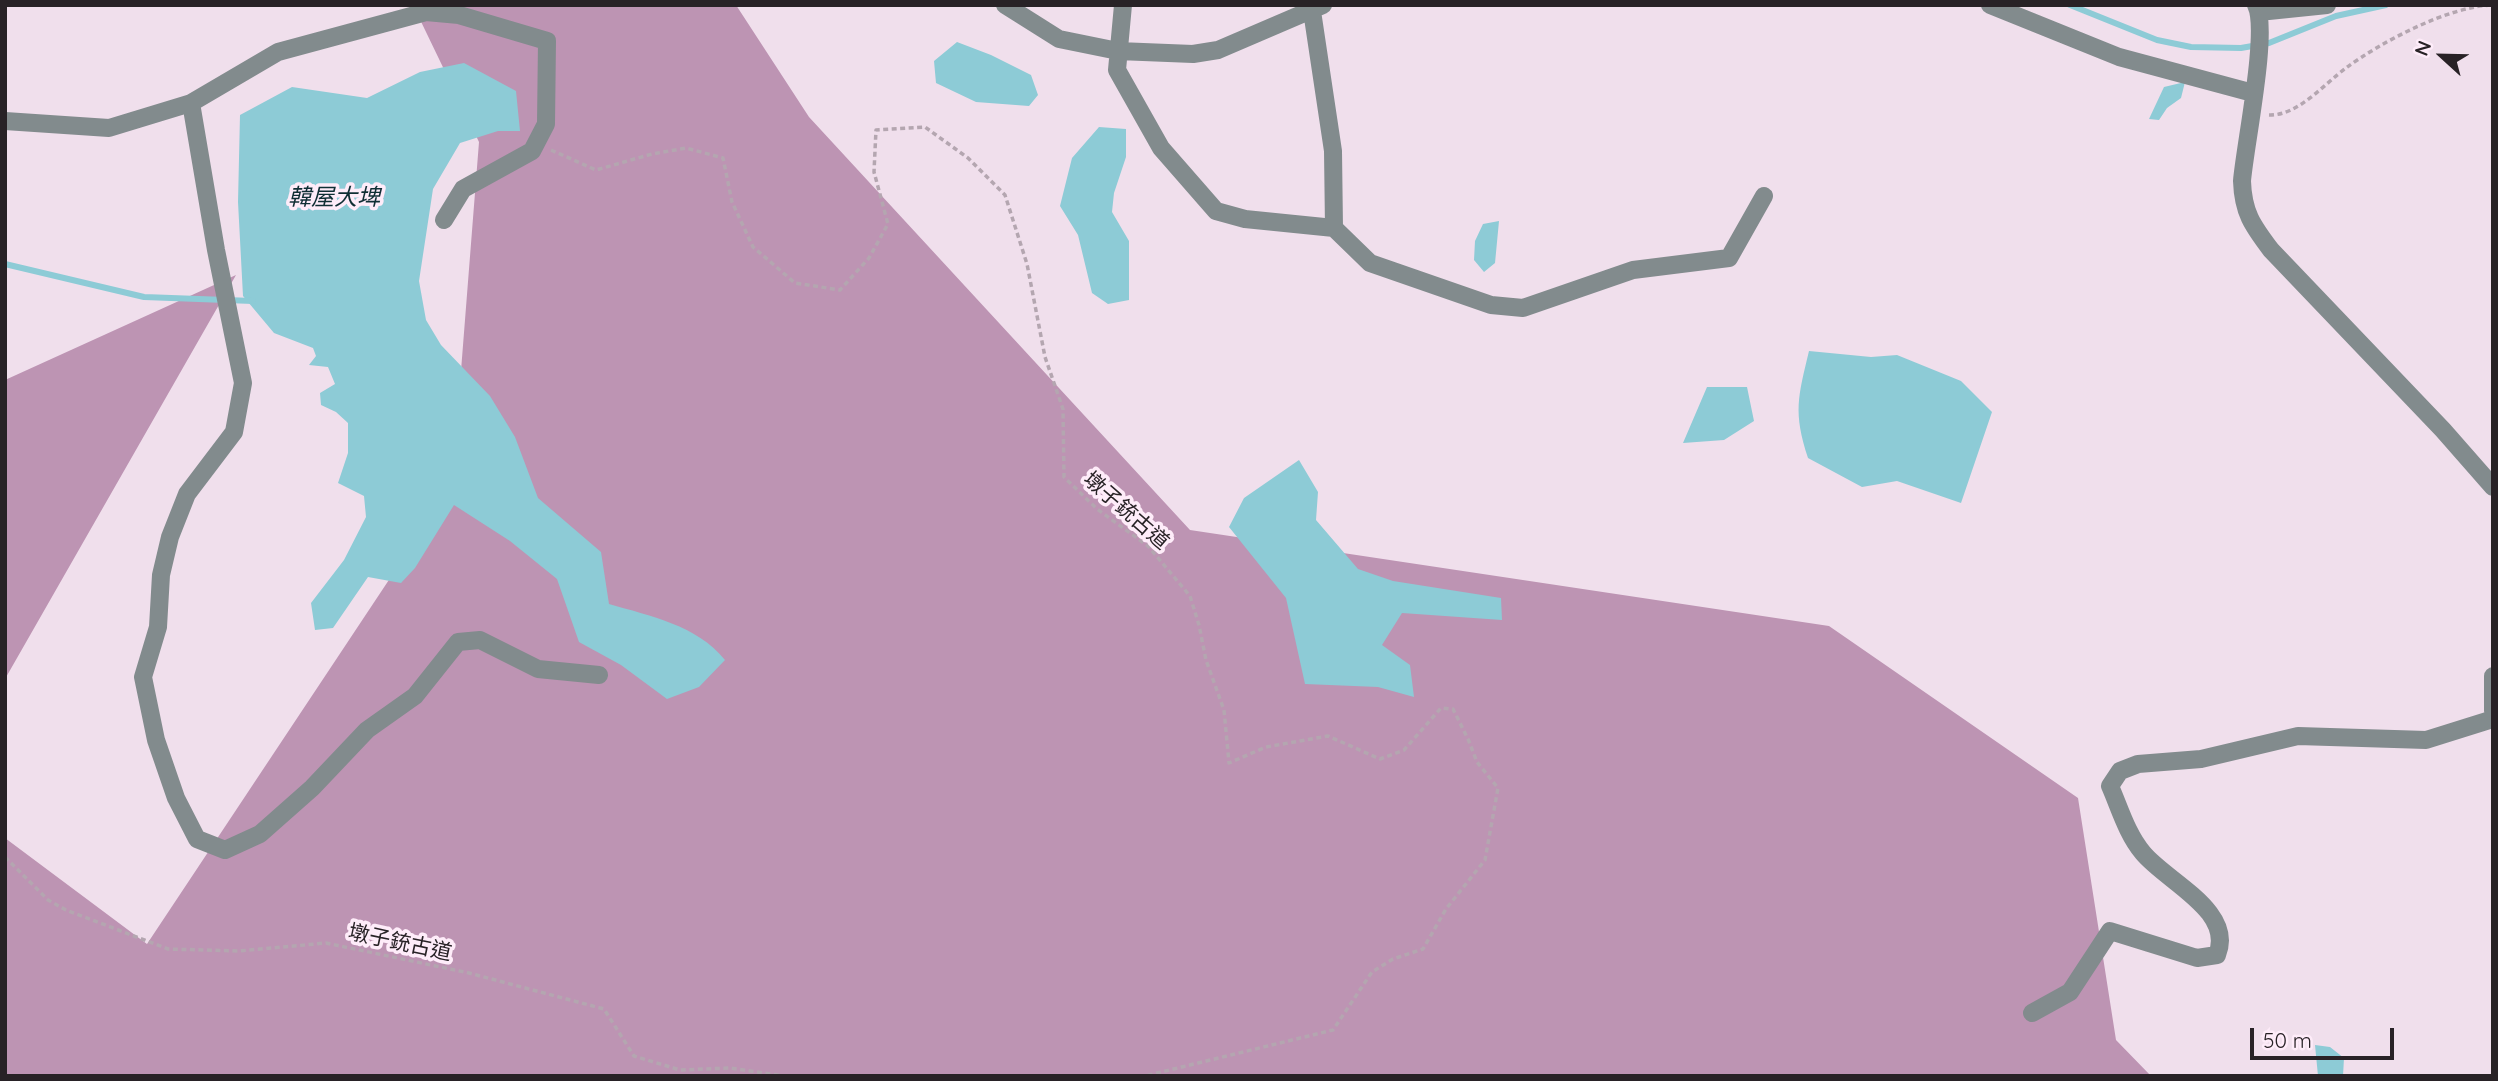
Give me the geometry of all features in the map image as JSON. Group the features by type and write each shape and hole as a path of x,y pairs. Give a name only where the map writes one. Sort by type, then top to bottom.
{"lane":[{"path":"1005,5 1059,39 1118,51 1193,54 1218,50 1317,8 1334,151 1334,228"},
{"path":"1123,5 1117,70 1161,149 1216,211 1245,219 1334,228 1370,263 1491,305 1523,308 1633,270 1729,258 1764,196"},
{"path":"1990,5 2119,57 2253,93"},
{"path":"2327,5 2258,8 2259,53 2242,181 2243,200 2250,223 2271,250 2443,430 2493,487"},
{"path":"5,121 109,128 191,103 278,52 426,12 459,15 547,41 546,124 537,143 532,151 463,189 444,220"},
{"path":"191,103 216,250 243,383 234,432 187,494 170,537 161,575 158,628 143,677 156,740 176,798 197,839 225,850 261,834 313,788 367,730 415,696 458,642 480,640 538,669 599,675"},
{"path":"2493,676 2493,711"},
{"path":"2032,1013 2070,992 2110,931 2197,958 2217,954 2221,944 2221,933 2210,911 2144,855 2129,834 2110,786 2120,771 2138,764 2201,759 2298,736 2427,740 2493,719"}],"path":[{"path":"2250,114 2275,115 2290,110 2346,68 2388,41 2451,14 2493,5"},
{"name":"墩子銃古道","path":"537,143 596,170 652,154 686,148 723,158 732,202 752,247 795,283 841,290 869,258 888,224 874,172 876,130 925,127 968,158 1005,195 1027,264 1045,357 1063,410 1064,477 1097,509 1148,546 1190,596 1206,660 1224,710 1228,763 1266,747 1328,736 1380,759 1404,750 1441,708 1453,709 1477,762 1498,788 1485,860 1446,909 1423,949 1393,959 1372,972 1333,1030 1144,1076"},
{"name":"墩子銃古道","path":"5,857 48,900 91,920 168,949 239,951 326,943 469,973 604,1009 634,1056 680,1070 730,1068 784,1076"}],"shaded area":[{"path":"413,5 736,5 809,117 1190,530 1829,626 2078,798 2116,1040 2151,1076 5,1076 5,838 147,944 452,485 479,142"},
{"path":"236,275 5,679 5,380"}],"water":[{"path":"957,42 1031,75 1038,95 1029,106 976,102 936,83 934,61"},
{"name":"韓屋大埤","path":"464,63 516,91 520,131 498,131 460,143 433,189 419,281 426,320 441,345 490,396 515,437 538,498 601,552 609,604 687,630 714,648 725,660 699,687 667,699 621,665 579,642 557,579 510,541 454,505 415,568 401,583 368,577 333,628 315,630 311,603 344,560 366,517 364,496 338,483 348,453 348,423 336,412 321,405 320,393 335,384 328,367 309,365 316,356 313,348 274,333 243,296 238,202 240,115 292,87 367,98 420,72"},
{"path":"2185,82 2181,98 2167,108 2159,120 2149,119 2164,87"},
{"path":"1099,127 1126,129 1126,157 1114,193 1112,212 1129,241 1129,300 1108,304 1092,293 1078,235 1060,206 1072,158"},
{"path":"1499,221 1495,263 1484,272 1474,260 1475,241 1483,224"},
{"path":"1809,351 1871,357 1897,355 1961,381 1992,412 1961,503 1897,481 1862,487 1808,458 1800,428 1799,404"},
{"path":"1707,387 1747,387 1754,421 1724,440 1683,443"},
{"path":"1299,460 1318,492 1316,520 1358,569 1393,581 1501,598 1502,620 1402,613 1382,645 1410,665 1414,697 1378,687 1305,684 1286,598 1229,527 1244,498"},
{"path":"2315,1045 2330,1047 2344,1058 2343,1076 2318,1076"}],"waterway":[{"path":"2070,5 2157,40 2191,47 2241,48 2269,43 2336,16 2386,5"},
{"path":"5,264 144,297 253,301"}]}
